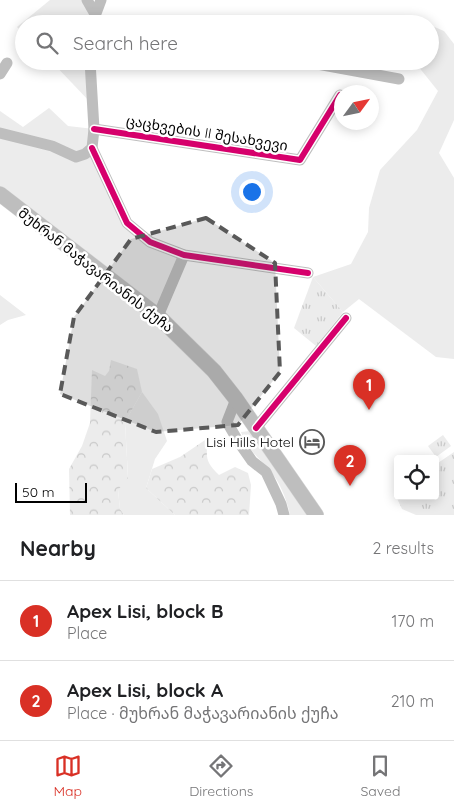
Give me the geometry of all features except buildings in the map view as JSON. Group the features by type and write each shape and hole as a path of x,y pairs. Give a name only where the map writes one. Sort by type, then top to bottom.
{"main road":[{"name":"მუხრან მაჭავარიანის ქუჩა","path":"0,194 158,316 214,371 236,398 316,515"}],"street":[{"path":"86,0 92,15"},
{"path":"96,15 101,0"},
{"path":"0,74 7,63"},
{"path":"91,70 94,129 92,148 127,223 150,242 184,254 308,274"},
{"path":"347,70 399,80"},
{"name":"ცაცხვების II შესახვევი","path":"94,129 300,160 334,105"},
{"path":"0,133 52,146 76,157 85,154 92,148"},
{"path":"158,316 184,254"},
{"path":"256,428 346,318"},
{"path":"236,398 227,422 252,461 266,472 284,515"}],"highlighted area":[{"path":"206,218 275,263 280,372 238,425 156,432 60,394 74,317 131,239"}],"green space":[{"path":"50,0 87,0 90,15 32,15"},
{"path":"439,29 444,31 454,44 454,120 439,153 454,178 454,359 436,357 359,299 343,312 313,277 351,264 368,232 369,208 380,170 417,130 438,91 421,70 439,70"},
{"path":"60,70 89,70 92,104"},
{"path":"49,108 68,126 94,129 92,148 127,223 150,242 184,255 158,316 0,194 0,111 23,127"},
{"path":"313,277 343,312 316,346 294,328"},
{"path":"0,295 26,315 8,320 0,325"},
{"path":"111,360 137,369 142,392 125,422 128,478 118,490 120,509 124,515 70,515 69,469 82,446 90,423 92,370 105,376 109,371"},
{"path":"142,392 158,414 167,441 155,459 146,488 175,515 124,515 120,509 118,489 128,477 125,422"},
{"path":"250,431 307,515 290,515 278,482 250,449 241,432"},
{"path":"443,435 451,446 439,455 435,455 428,446"},
{"path":"208,438 208,459 219,475 235,467 248,473 251,485 249,515 175,515 146,488 152,469 180,457"},
{"path":"454,452 454,515 416,515 402,509 398,500 439,500 439,462"}],"cycle path":[{"path":"94,129 300,160 334,105"},
{"path":"92,148 127,223 150,242 184,255 308,273"},
{"path":"256,428 346,318"}],"place":[{"name":"Apex Lisi, block B","path":"369,410"},
{"name":"Lisi Hills Hotel","path":"312,442"},
{"name":"Apex Lisi, block A","path":"350,486"}]}
